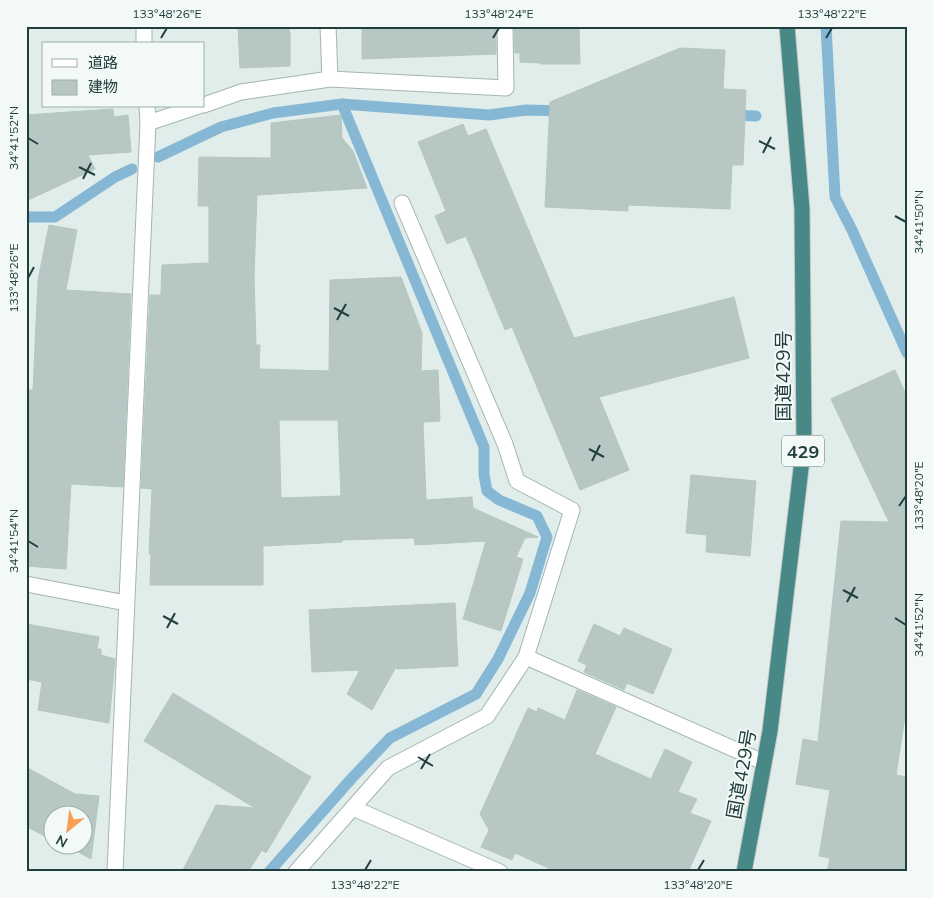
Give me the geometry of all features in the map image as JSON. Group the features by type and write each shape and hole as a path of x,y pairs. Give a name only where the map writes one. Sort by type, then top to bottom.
{"highway":[{"name":"国道429号","path":"744,872 770,731 804,443 802,209 787,26"}],"street":[{"path":"144,26 144,42"},
{"path":"328,26 330,79"},
{"path":"205,105 241,92 330,79 506,88 505,26"},
{"path":"115,872 148,123 147,108"},
{"path":"148,123 193,108"},
{"path":"296,872 388,768 486,716 526,657 572,510 517,481 505,444 402,203"},
{"path":"26,584 126,603"},
{"path":"526,657 764,762"},
{"path":"353,808 500,872"}],"building":[{"path":"238,26 288,26 290,33 290,66 240,68"},
{"path":"362,26 496,26 496,54 362,59"},
{"path":"514,26 579,26 580,64 520,62 520,53 515,53"},
{"path":"680,48 725,50 723,89 746,90 743,165 732,165 730,209 628,205 628,211 545,207 550,102"},
{"path":"113,109 114,117 128,115 131,152 88,155 95,169 26,201 26,115"},
{"path":"341,115 342,138 353,151 367,188 257,195 254,276 256,345 260,345 259,369 329,371 330,280 401,277 422,333 421,371 438,370 440,421 423,422 426,500 472,497 473,508 538,537 525,538 516,557 523,559 501,631 463,619 486,541 415,545 414,538 342,540 342,542 263,546 263,585 150,585 151,554 149,554 152,489 141,488 150,295 161,295 162,265 209,263 209,206 198,206 199,157 271,158 271,123","holes":["279,420 338,420 341,496 281,498"]},
{"path":"463,124 468,136 486,129 574,338 734,297 749,358 599,397 629,470 580,490 512,327 505,330 466,236 447,244 435,216 446,211 418,142"},
{"path":"49,225 77,230 66,290 131,294 123,487 71,484 66,569 26,566 26,440 29,390 33,390 38,280"},
{"path":"895,370 907,397 907,704 896,775 907,777 907,872 827,872 830,858 819,856 830,790 796,784 803,739 818,742 841,521 889,522 831,399"},
{"path":"691,475 756,481 750,556 706,552 707,535 686,533"},
{"path":"455,603 458,666 397,669 396,667 372,710 347,694 360,670 312,672 309,610"},
{"path":"26,624 99,637 97,649 101,649 101,655 115,659 109,723 38,710 42,682 26,679"},
{"path":"594,624 620,636 624,628 672,649 653,694 627,683 624,690 584,672 587,665 578,661"},
{"path":"577,690 616,707 595,754 651,779 665,749 692,762 678,792 697,799 690,813 711,821 688,872 557,872 515,853 512,860 481,847 489,830 480,814 528,708 537,712 538,708 565,720"},
{"path":"173,693 311,777 266,853 262,850 248,872 182,872 216,805 255,808 144,741"},
{"path":"26,767 75,794 99,796 92,851 92,806 42,806 42,835 26,826"}],"waterway":[{"path":"826,26 835,197 852,230 907,353"},
{"path":"158,157 221,127 273,113 342,104 489,115 526,110 564,111"},
{"path":"269,872 390,738 476,694 498,659 530,593 547,537 537,516 499,500 487,491 484,475 484,447 342,104"},
{"path":"730,115 756,116"},
{"path":"26,217 55,217 115,177 132,169"}]}
